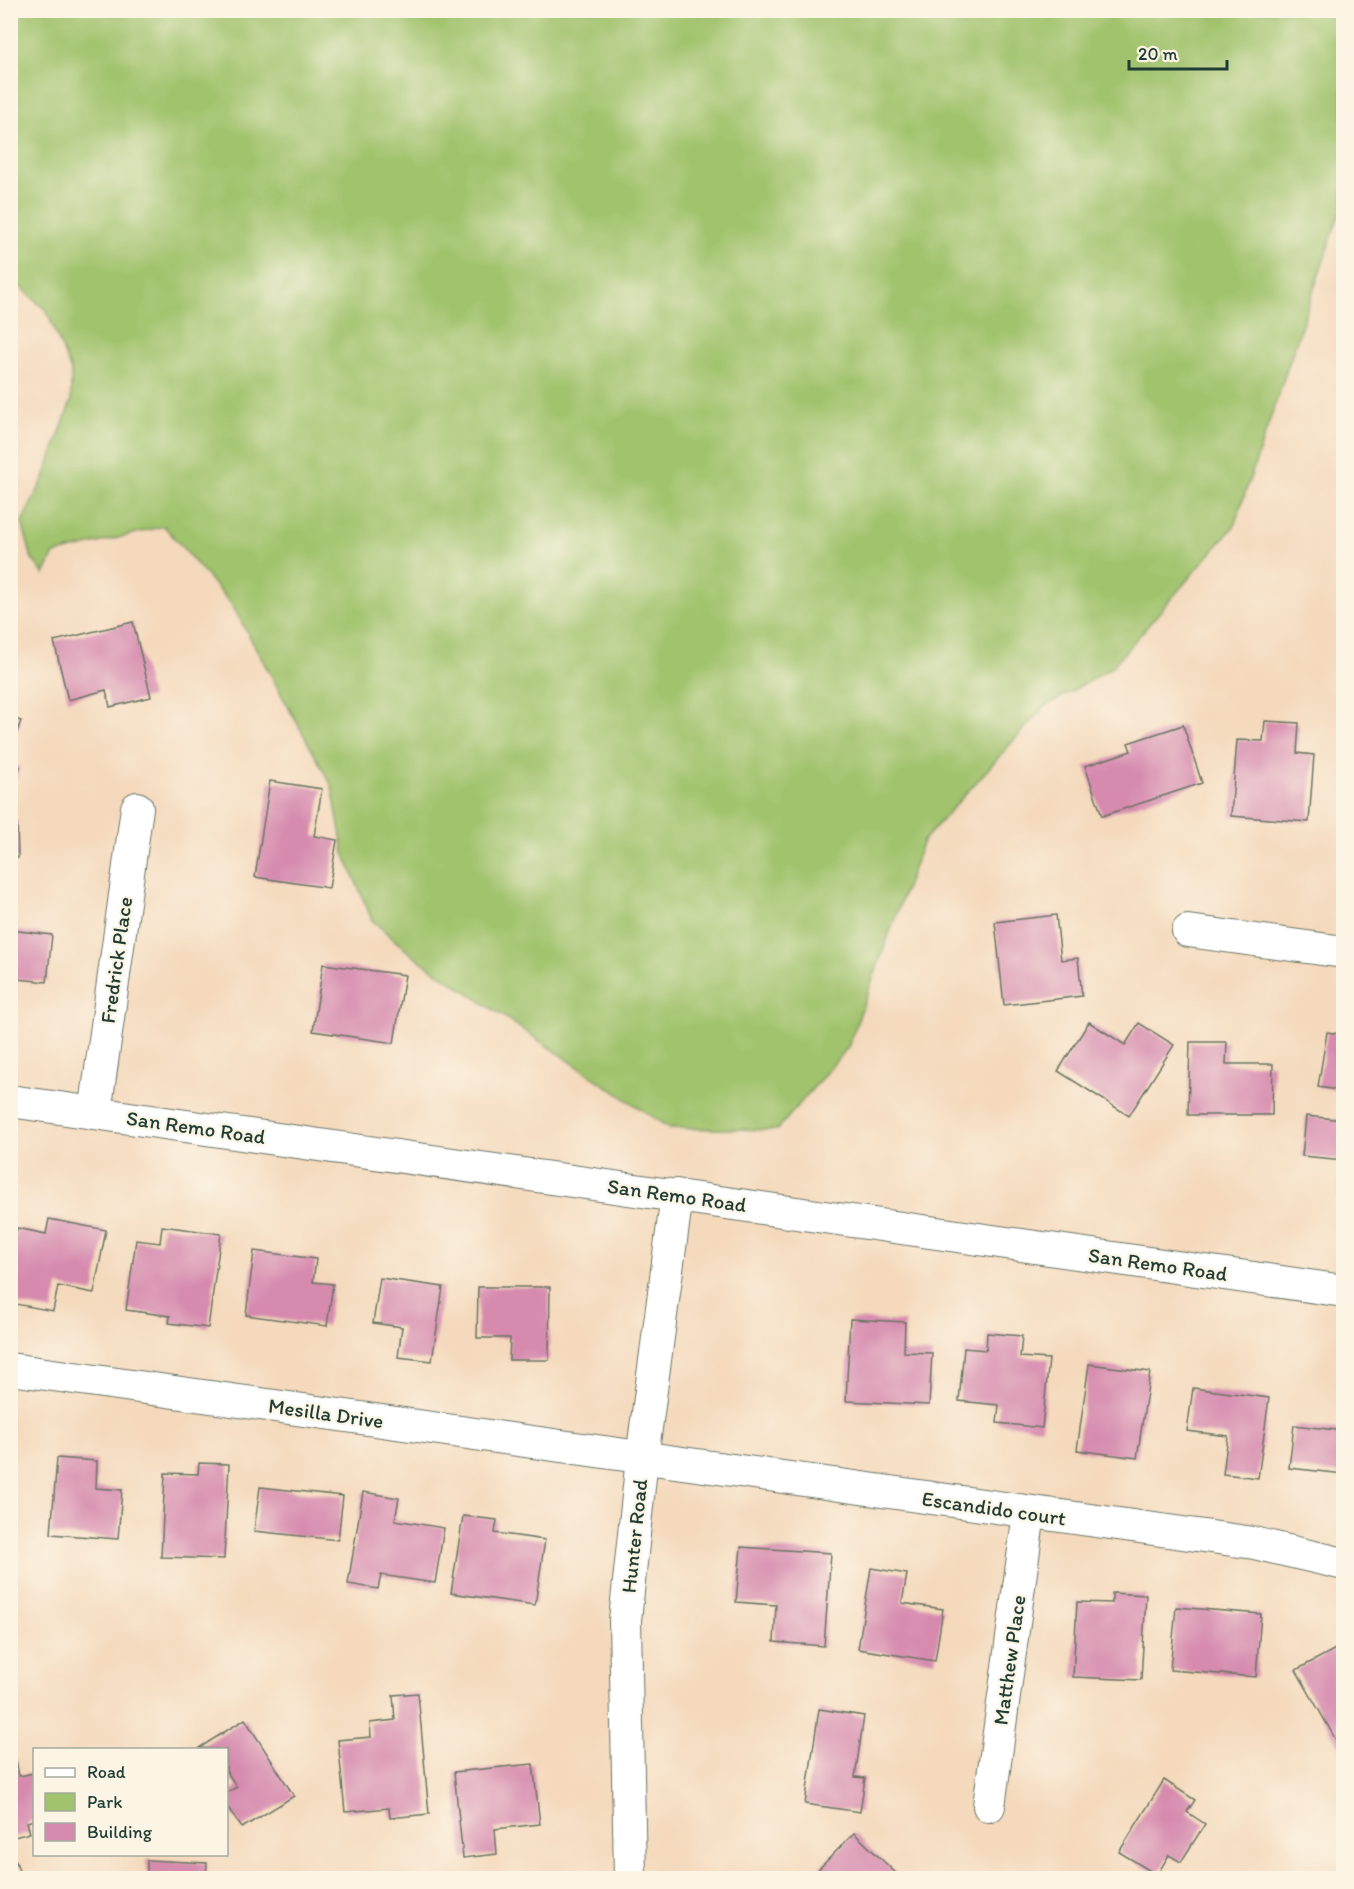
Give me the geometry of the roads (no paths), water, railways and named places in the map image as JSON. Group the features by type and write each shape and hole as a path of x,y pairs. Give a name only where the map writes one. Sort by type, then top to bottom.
{"street":[{"name":"Fredrick Place","path":"95,1113 137,808"},
{"path":"1188,931 1344,952"},
{"name":"San Remo Road","path":"10,1101 1344,1290"},
{"name":"Hunter Road","path":"630,1878 625,1620 642,1458 677,1195"},
{"name":"Mesilla Drive","path":"10,1369 642,1458"},
{"name":"Escandido court","path":"642,1458 1254,1543 1344,1564"},
{"name":"Matthew Place","path":"989,1806 1029,1513"}]}
